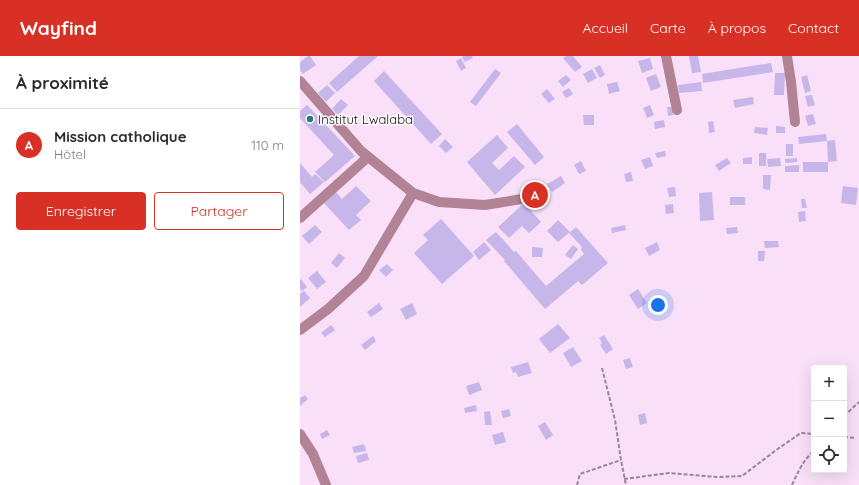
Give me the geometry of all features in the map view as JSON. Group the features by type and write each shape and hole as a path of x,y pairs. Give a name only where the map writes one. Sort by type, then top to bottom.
{"street":[{"path":"666,56 677,110"},
{"path":"787,56 795,122"},
{"path":"300,81 361,151 413,193 439,202 485,205 522,199 536,191"},
{"path":"300,218 368,157"},
{"path":"300,330 328,309 364,276 413,193"},
{"path":"300,434 313,454 326,485"}],"path":[{"path":"602,368 615,420 626,485"},
{"path":"847,413 859,402"},
{"path":"624,478 669,473 717,477 742,476 801,433 811,434"},
{"path":"847,437 856,438"},
{"path":"792,485 807,456 811,453"},
{"path":"576,485 580,474 621,460"}],"building":[{"path":"310,56 316,65 303,74 300,70 300,62"},
{"path":"359,56 378,56 337,92 329,83"},
{"path":"472,56 473,58 465,62 462,57"},
{"path":"566,56 573,56 582,67 575,72 563,58"},
{"path":"689,56 698,56 701,72 692,73"},
{"path":"461,58 466,68 461,71 456,61"},
{"path":"650,58 653,69 642,73 638,61"},
{"path":"771,63 773,72 703,83 702,74"},
{"path":"600,65 605,75 600,78 594,68"},
{"path":"495,69 501,73 476,106 470,102"},
{"path":"592,69 597,78 588,83 583,74"},
{"path":"384,71 442,134 431,144 374,81"},
{"path":"775,73 785,73 784,95 774,95"},
{"path":"656,74 661,87 651,91 646,78"},
{"path":"566,75 571,80 563,87 558,81"},
{"path":"807,75 811,91 805,93 801,77"},
{"path":"617,82 620,91 609,94 607,84"},
{"path":"701,82 702,91 679,93 678,85"},
{"path":"327,85 335,93 326,102 318,93"},
{"path":"569,88 573,94 566,98 562,92"},
{"path":"547,89 555,99 549,103 541,94"},
{"path":"812,95 815,105 808,107 805,96"},
{"path":"753,97 754,104 735,108 733,100"},
{"path":"341,99 348,105 338,115 332,109"},
{"path":"307,105 355,156 325,182 315,172 334,155 300,118 300,111"},
{"path":"650,105 654,115 647,118 643,108"},
{"path":"667,107 673,107 673,115 668,116"},
{"path":"813,114 816,124 808,126 805,116"},
{"path":"583,115 594,115 594,125 584,125"},
{"path":"664,120 665,127 655,129 654,122"},
{"path":"713,121 715,132 709,133 708,122"},
{"path":"517,124 544,157 535,165 507,132"},
{"path":"776,126 785,127 785,133 776,133"},
{"path":"755,127 768,128 767,135 754,133"},
{"path":"826,134 827,141 799,144 798,137"},
{"path":"497,135 508,148 492,163 499,170 514,156 525,167 495,195 467,162"},
{"path":"445,139 453,147 446,153 439,146"},
{"path":"835,140 837,161 828,162 827,141"},
{"path":"786,144 793,144 793,156 786,156"},
{"path":"665,151 666,156 657,158 655,153"},
{"path":"759,153 766,153 766,166 759,166"},
{"path":"650,157 653,166 645,169 641,160"},
{"path":"752,157 752,164 743,164 743,158"},
{"path":"727,158 731,163 719,171 715,165"},
{"path":"780,158 781,166 768,167 767,159"},
{"path":"797,158 797,162 785,163 785,159"},
{"path":"581,161 586,171 579,174 574,165"},
{"path":"803,162 828,162 828,172 803,172"},
{"path":"300,163 312,177 315,174 324,182 310,194 300,182"},
{"path":"799,165 799,172 785,172 785,166"},
{"path":"631,172 633,181 626,182 624,174"},
{"path":"763,175 771,175 770,190 763,189"},
{"path":"561,176 565,183 552,192 547,184"},
{"path":"356,186 371,201 356,215 361,220 349,230 324,203 336,192 342,199"},
{"path":"843,186 858,188 856,205 841,203"},
{"path":"675,187 676,196 669,197 667,188"},
{"path":"712,192 714,220 700,221 699,193"},
{"path":"730,197 745,197 745,205 730,205"},
{"path":"801,199 805,199 807,208 802,208"},
{"path":"524,203 541,222 529,233 522,226 509,238 498,227"},
{"path":"673,204 674,213 666,214 665,205"},
{"path":"805,211 806,221 799,222 798,212"},
{"path":"441,219 474,256 442,284 414,253 428,240 423,235"},
{"path":"558,220 570,232 558,242 547,231"},
{"path":"315,225 322,232 309,244 302,236"},
{"path":"625,225 626,230 612,233 611,228"},
{"path":"576,227 608,263 582,285 578,281 545,309 504,261 505,260 486,240 496,232 514,252 516,251 546,286 584,254 581,250 582,247 569,233"},
{"path":"737,227 738,233 727,234 726,228"},
{"path":"764,241 778,241 779,247 765,248"},
{"path":"484,242 491,250 479,260 473,252"},
{"path":"657,242 660,250 649,256 645,248"},
{"path":"573,245 578,249 571,259 565,255"},
{"path":"532,247 543,248 542,257 532,257"},
{"path":"758,251 765,251 764,261 758,261"},
{"path":"339,253 345,258 337,268 331,263"},
{"path":"387,264 393,270 386,277 379,270"},
{"path":"317,271 326,282 317,289 308,278"},
{"path":"301,279 307,287 302,291 300,289"},
{"path":"638,289 647,303 638,309 629,295"},
{"path":"304,291 310,298 300,307 300,294"},
{"path":"379,303 383,309 371,317 367,312"},
{"path":"412,303 417,314 406,320 400,309"},
{"path":"558,324 570,338 550,353 539,339"},
{"path":"331,325 335,330 325,337 321,333"},
{"path":"604,335 613,349 606,354 600,345 602,343 599,338"},
{"path":"373,336 376,341 365,350 361,345"},
{"path":"573,347 582,361 571,367 563,353"},
{"path":"630,358 633,367 626,369 623,360"},
{"path":"528,362 532,373 518,377 516,372 513,373 511,367"},
{"path":"479,382 482,390 469,395 466,386"},
{"path":"305,395 308,399 300,406 300,398"},
{"path":"476,405 477,411 465,413 464,408"},
{"path":"509,409 511,416 503,418 501,411"},
{"path":"490,411 492,425 485,425 484,412"},
{"path":"645,413 647,423 640,425 638,415"},
{"path":"545,422 553,435 546,440 538,426"},
{"path":"327,430 330,435 322,439 320,434"},
{"path":"503,432 506,442 495,445 492,435"},
{"path":"364,444 366,451 354,453 352,447"},
{"path":"367,453 369,460 358,463 356,456"}],"place":[{"name":"Institut Lwalaba","path":"310,119"},
{"name":"Mission catholique","path":"535,195"}]}
